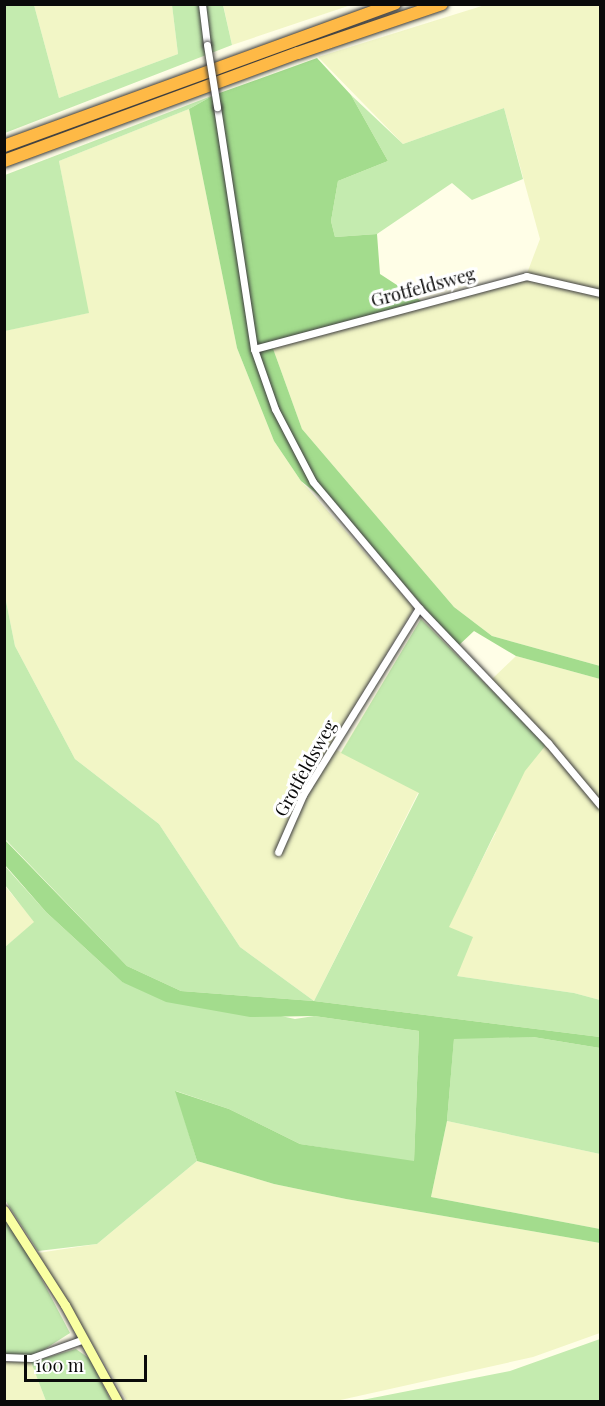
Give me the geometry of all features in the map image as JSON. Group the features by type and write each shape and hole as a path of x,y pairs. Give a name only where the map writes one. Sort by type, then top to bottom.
{"highway":[{"path":"4,146 396,4"},
{"path":"4,161 276,61 442,4"}],"main road":[{"path":"4,1210 84,1339 118,1401"}],"street":[{"path":"202,4 254,349 275,409 313,482 419,608 548,743 600,805"},
{"name":"Grotfeldsweg","path":"254,349 526,276 600,293"},
{"name":"Grotfeldsweg","path":"278,852 303,795 419,608"},
{"path":"4,1358 31,1358 84,1339"}],"green space":[{"path":"223,4 351,5 232,45"},
{"path":"5,5 34,5 59,98 178,54 172,5 223,5 232,45 5,133"},
{"path":"34,5 172,5 178,54 59,98"},
{"path":"485,5 600,5 600,666 492,636 454,607 302,429 271,343 526,276 540,239 504,108 403,144 318,57"},
{"path":"317,58 351,95 388,161 338,181 331,221 335,237 377,234 380,274 423,302 271,343 302,429 454,607 492,636 600,666 600,679 516,656 474,631 458,646 344,516 301,481 274,441 237,348 189,109 214,95"},
{"path":"214,95 189,109 59,161 89,313 5,331 5,175"},
{"path":"351,95 403,144 504,108 523,179 472,200 452,183 377,234 335,237 331,221 338,181 388,161"},
{"path":"189,109 237,348 274,441 301,481 414,608 330,747 341,752 421,619 546,745 600,810 600,1000 574,993 457,976 448,927 496,832 418,793 314,1001 240,947 159,824 75,759 15,646 4,591 4,331 88,313 59,161"},
{"path":"4,591 15,646 75,759 159,824 240,947 314,1001 181,991 127,966 5,839"},
{"path":"421,619 546,745 525,771 449,927 473,937 457,976 574,993 600,1000 600,1037 314,1001 419,793 341,753"},
{"path":"516,656 600,679 600,800 492,679"},
{"path":"4,839 127,966 181,991 314,1001 600,1037 600,1048 533,1037 454,1039 447,1121 431,1197 600,1229 600,1243 346,1199 274,1184 197,1161 175,1091 229,1109 300,1144 414,1161 419,1031 314,1016 250,1017 166,1002 122,982 46,912 5,865"},
{"path":"4,865 46,912 122,982 295,1019 314,1016 419,1031 414,1162 300,1144 229,1109 176,1091 197,1161 97,1244 38,1251 5,1200 5,947 34,922 5,885"},
{"path":"4,885 35,922 5,947 4,947"},
{"path":"533,1037 600,1048 600,1154 447,1121 454,1038"},
{"path":"447,1121 600,1154 600,1229 431,1197"},
{"path":"197,1161 274,1184 346,1199 600,1243 600,1333 533,1357 336,1401 127,1401 38,1253 97,1244"},
{"path":"4,1218 30,1257 70,1333 31,1358 5,1357"},
{"path":"600,1339 600,1401 357,1401 510,1371"},
{"path":"76,1349 90,1359 111,1401 46,1401 31,1362"},
{"path":"5,1362 31,1362 46,1401 5,1402"}]}
